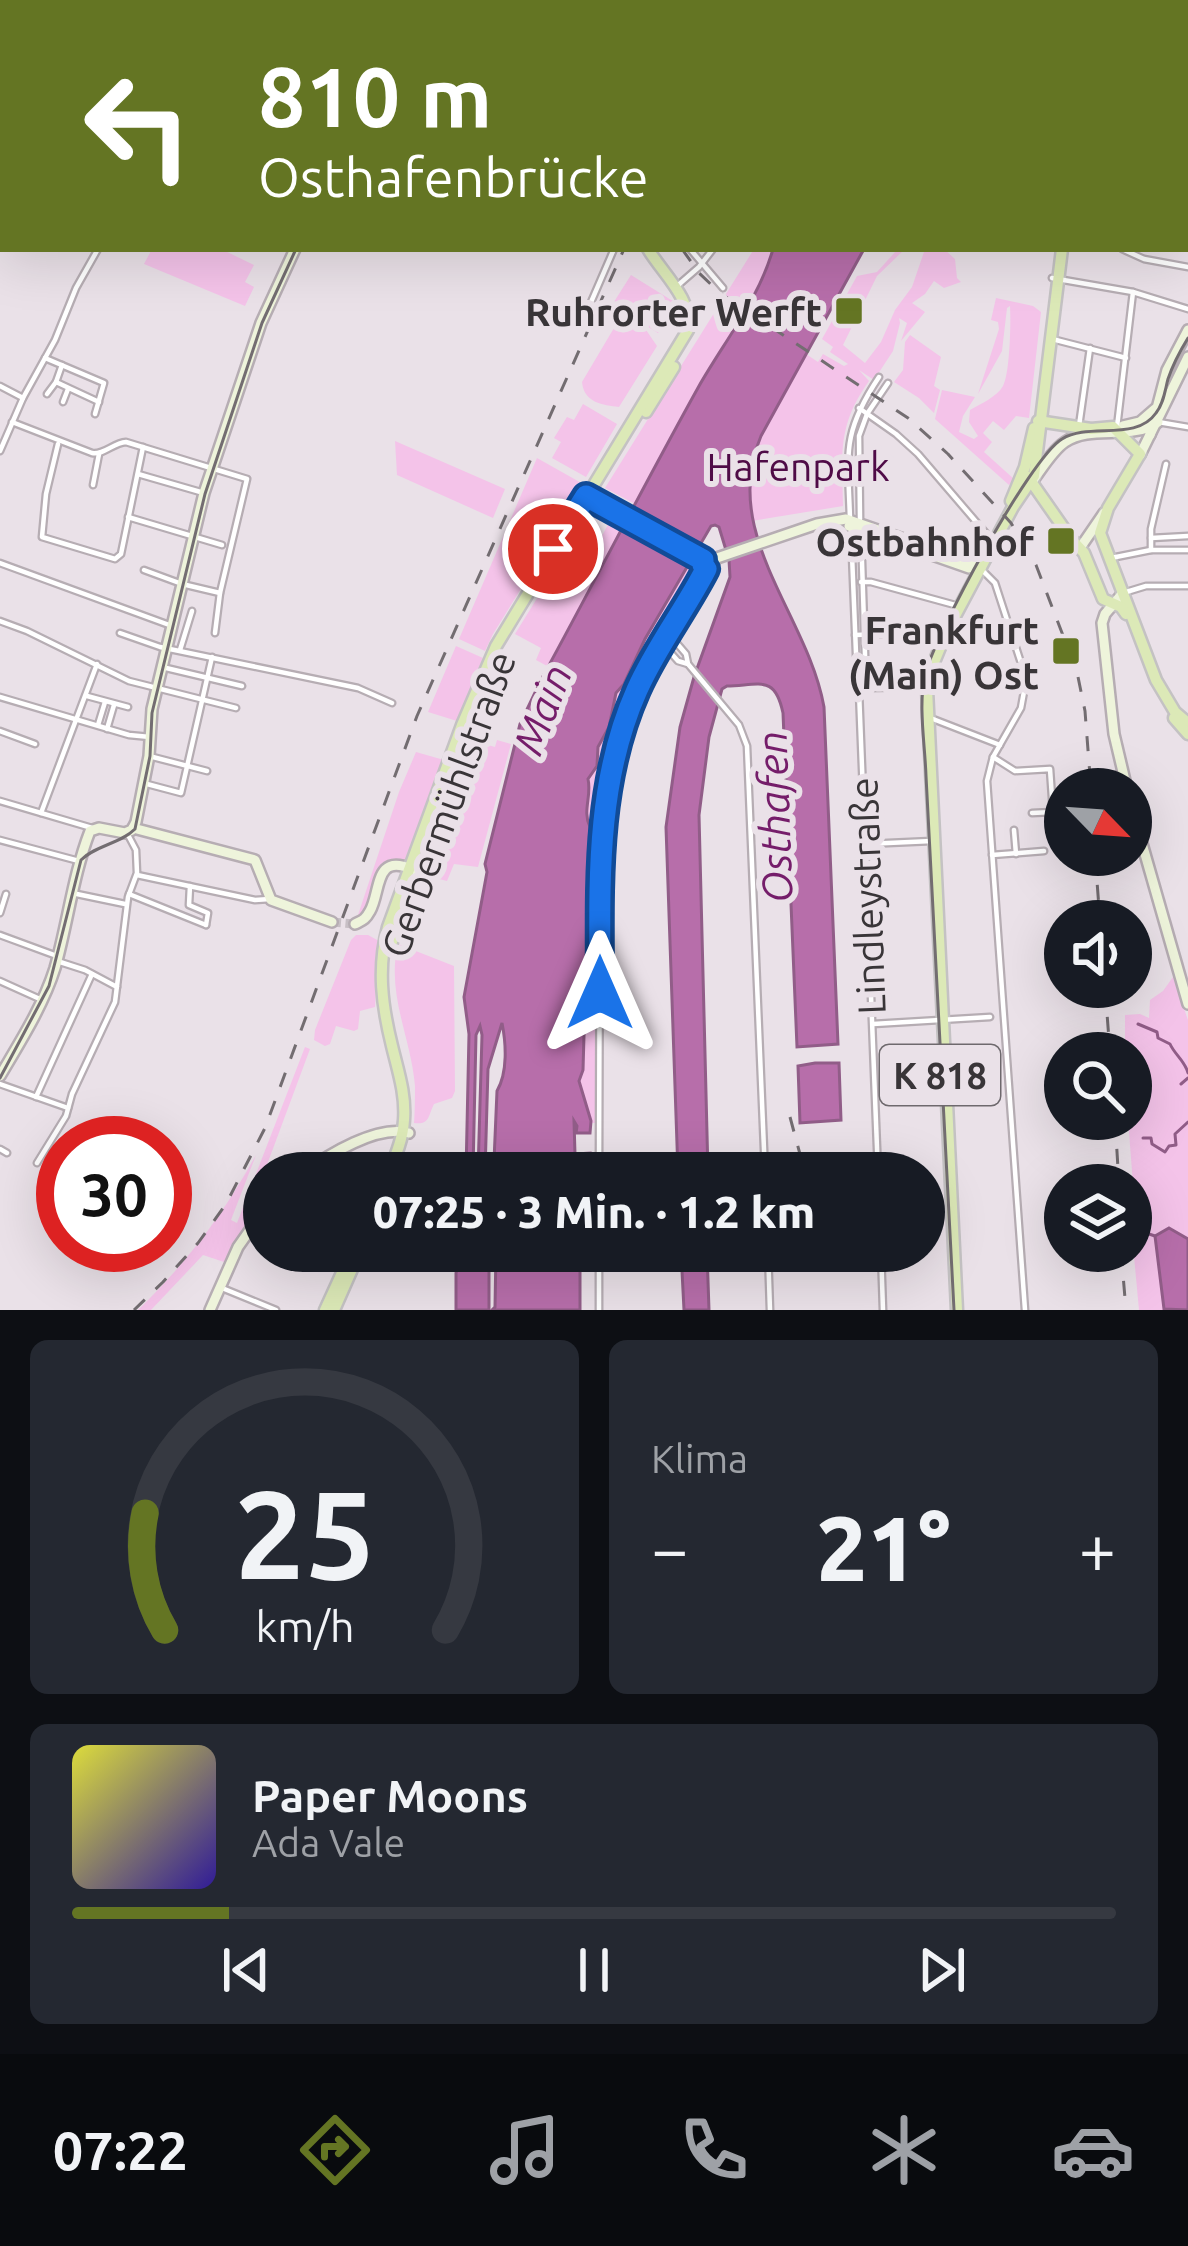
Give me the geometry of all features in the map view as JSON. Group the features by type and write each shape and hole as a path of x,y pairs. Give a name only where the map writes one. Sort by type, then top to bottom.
{"main road":[{"path":"130,831 149,756 157,688 204,493 261,323 294,252"},
{"name":"Gerbermühlstraße","path":"404,1133 402,1085 383,1007 380,975 385,938 465,726 501,650 589,498 693,334 694,311 653,252"},
{"path":"1038,421 1059,252"},
{"path":"1055,279 1051,339 1026,476 1080,548 1160,689 1188,723"},
{"path":"1080,548 1141,455 1168,367 1188,330"},
{"path":"1026,476 1067,441 1152,421 1188,356"},
{"path":"1038,421 1116,429 1141,455"},
{"name":"K 818","path":"925,681 990,538 1026,476"},
{"name":"K 818","path":"954,1310 925,681 936,640 1015,505 1026,476"},
{"path":"589,498 708,560 832,522 856,525 976,569"},
{"path":"1107,509 1100,533 1109,559 1113,601 1102,623 1122,768"},
{"path":"1113,601 1124,610 1157,689 1188,734"},
{"path":"0,1080 43,1000 80,859 93,829 130,831 256,860 270,899 332,922"},
{"path":"355,924 372,909 378,880 385,871 410,873"},
{"path":"1151,876 1188,1004"},
{"path":"346,1152 404,1133 398,1152"},
{"path":"212,1310 243,1246"},
{"path":"330,1310 347,1272"}],"street":[{"path":"0,451 96,252"},
{"path":"585,316 613,252"},
{"path":"692,252 724,287"},
{"path":"676,286 711,252"},
{"path":"1138,252 1188,267"},
{"path":"1055,279 1133,292 1188,308"},
{"path":"1116,429 1133,292"},
{"path":"1051,339 1126,358"},
{"path":"1078,428 1090,348"},
{"path":"45,358 116,387"},
{"path":"46,394 62,365"},
{"path":"862,683 862,582 848,444 859,408 879,376"},
{"path":"56,382 99,402"},
{"path":"862,683 853,582 858,444 867,414 888,383"},
{"path":"95,414 105,385"},
{"path":"0,386 23,398"},
{"path":"63,401 68,389"},
{"path":"79,408 84,396"},
{"path":"859,408 896,434 939,475 990,538"},
{"path":"1152,421 1188,427"},
{"path":"12,422 98,454 122,442 247,479 214,633"},
{"path":"59,442 46,494 42,537 118,558 143,447"},
{"path":"93,485 98,454"},
{"path":"1151,550 1166,464"},
{"path":"137,474 204,493"},
{"path":"128,517 222,545"},
{"path":"1151,538 1188,536"},
{"path":"1109,559 1151,550 1188,550"},
{"path":"599,1152 604,810 626,716 708,560"},
{"path":"0,563 172,626"},
{"path":"976,569 991,576 997,589 1024,680 1021,708 987,775 1025,1310"},
{"path":"144,570 220,593"},
{"path":"853,582 871,582 955,604"},
{"path":"1113,601 1146,586 1188,586"},
{"path":"180,650 192,611"},
{"path":"0,621 129,681 236,708"},
{"path":"120,633 167,648 358,688 392,703"},
{"path":"855,635 909,633 936,640"},
{"path":"669,634 743,732 748,754 764,1152"},
{"path":"185,635 199,639"},
{"path":"662,643 678,661 688,664"},
{"path":"143,783 181,793 212,657"},
{"path":"41,813 97,664"},
{"path":"162,667 242,686"},
{"path":"862,683 872,677 925,681"},
{"path":"862,683 925,681"},
{"name":"Lindleystraße","path":"862,683 877,1152"},
{"path":"85,695 128,707"},
{"path":"0,698 150,737"},
{"path":"98,726 105,702"},
{"path":"107,729 115,704"},
{"path":"924,719 1000,745"},
{"path":"0,731 35,744"},
{"path":"149,756 207,771"},
{"path":"993,758 1015,771 1050,769 1053,812 1032,813"},
{"path":"0,801 93,829"},
{"path":"1014,830 1016,854"},
{"path":"64,1116 110,1016 118,987 127,904 136,875 130,831"},
{"path":"0,840 80,859"},
{"path":"866,844 930,841"},
{"path":"992,855 1044,851"},
{"path":"136,875 270,899"},
{"path":"129,894 206,925 208,913 189,905 190,886"},
{"path":"72,893 127,904"},
{"path":"0,914 6,894"},
{"path":"0,935 118,987"},
{"path":"36,1096 92,974"},
{"path":"0,981 43,1000"},
{"path":"873,1024 990,1017"},
{"path":"0,1080 69,1108"},
{"path":"598,1310 599,1272"},
{"path":"769,1272 770,1310"},
{"path":"882,1272 884,1310"},
{"path":"220,1288 276,1310"}],"green space":[{"path":"150,252 227,252 254,265 245,282 254,287 245,306 144,264"},
{"path":"752,252 772,252 768,268 637,505 605,488"},
{"name":"Hafenpark","path":"895,252 902,252 877,276 843,345 865,363 912,287 924,252 947,252 955,259 961,282 944,288 934,281 912,303 925,312 901,341 907,323 899,318 893,351 874,380 859,370 869,381 846,426 843,506 752,521 751,476 763,434 806,354 818,362 823,354 848,364 830,352 833,347 822,339 857,276 877,272"},
{"path":"631,275 676,303 658,333 612,305"},
{"path":"996,298 1041,312 1029,418 1016,416 1004,430 993,421 983,433 992,442 984,452 1014,479 1009,485 935,419 942,390 975,397 959,432 974,439 978,436 969,422 970,410 1000,390 1007,370 1010,306 1002,351 978,394 999,329 998,322 991,320"},
{"path":"625,321 644,327 657,346 619,407 601,404 590,399 582,382 614,328"},
{"path":"910,335 941,357 934,413 894,382 903,370"},
{"path":"583,404 617,424 586,477 552,458 561,442 554,438 567,417 574,420"},
{"path":"395,441 505,489 493,518 397,475"},
{"path":"537,458 585,485 485,651 459,639"},
{"path":"610,521 623,528 547,666 536,660 541,648 515,634 578,532 598,543"},
{"path":"691,562 698,573 635,684 612,748 604,789 596,862 595,1123 591,1123 579,1078 583,1070 588,780 609,727 616,693"},
{"path":"456,646 483,658 457,721 428,712"},
{"path":"470,740 495,747 497,740 511,744 478,867 454,864 447,881 420,874"},
{"path":"416,752 444,760 406,860 389,864 368,910 356,921 399,792"},
{"path":"356,935 379,941 375,1007 360,1011 354,1031 336,1026 325,1046 314,1040 315,1030"},
{"path":"398,944 454,966 455,1091 452,1098 434,1104 423,1123 414,1123 413,1068 395,980"},
{"path":"1173,977 1188,1020 1188,1310 1139,1310 1135,1272 1152,1272 1152,1164 1131,1164 1130,1140 1152,1140 1152,1032 1125,1032 1125,1015 1149,1018 1152,999"},
{"path":"305,1047 310,1049 272,1152 264,1152"},
{"path":"243,1176 231,1220 237,1223 243,1207 243,1238 227,1263 203,1255 192,1267 192,1251"},
{"path":"187,1272 151,1310 138,1310 173,1274"}],"water":[{"name":"Main","path":"772,252 862,252 761,436 751,472 758,541 802,640 824,707 838,1044 797,1047 780,701 765,685 727,686 722,689 709,737 699,815 707,1152 677,1152 666,827 680,727 730,577 729,560 715,525 616,693 609,727 598,747 597,766 588,779 583,1070 579,1081 590,1133 576,1133 574,1121 575,1152 494,1152 497,1091 505,1057 502,1023 488,1069 486,1152 479,1152 480,1026 473,1152 466,1152 469,1034 464,997 485,864 520,724 679,422 750,303"},
{"path":"839,1063 841,1120 800,1123 798,1066"},
{"path":"1169,1228 1188,1239 1188,1310 1164,1309 1155,1236"},
{"path":"489,1272 489,1310 456,1310 456,1273"},
{"path":"496,1272 580,1272 580,1310 492,1310"},
{"path":"682,1272 708,1272 709,1310 684,1310"}],"waterway":[{"path":"1138,1024 1170,1044 1188,1073"},
{"path":"1181,1084 1188,1078"},
{"path":"1151,1140 1165,1152 1176,1145 1175,1134 1188,1122"}],"tunnel":[{"path":"332,922 355,924"}],"tram line":[{"path":"0,1078 49,986 81,860 135,829 150,756 152,713 205,494 262,323 295,252"},
{"path":"954,1310 923,725 925,675 985,550 1047,453 1073,434 1147,422 1161,405 1172,368 1188,338"}],"railway":[{"path":"134,1310 198,1243 226,1204 265,1128 417,716 623,252"},
{"path":"684,252 720,293 908,418 1011,523 1036,565 1077,672 1089,768"},
{"path":"1097,876 1098,900"},
{"path":"1107,1008 1108,1032"},
{"path":"790,1117 799,1152"},
{"path":"1116,1140 1118,1164"},
{"path":"1123,1272 1126,1310"}],"place":[{"name":"Ruhrorter Werft","path":"849,311"},
{"name":"Ostbahnhof","path":"1061,541"},
{"name":"Frankfurt (Main) Ost","path":"1066,651"}],"route":[{"path":"553,549 586,496 703,560 706,569 638,688 614,760 601,843 600,993"}],"water label":[{"name":"Osthafen","path":"774,817"}]}
